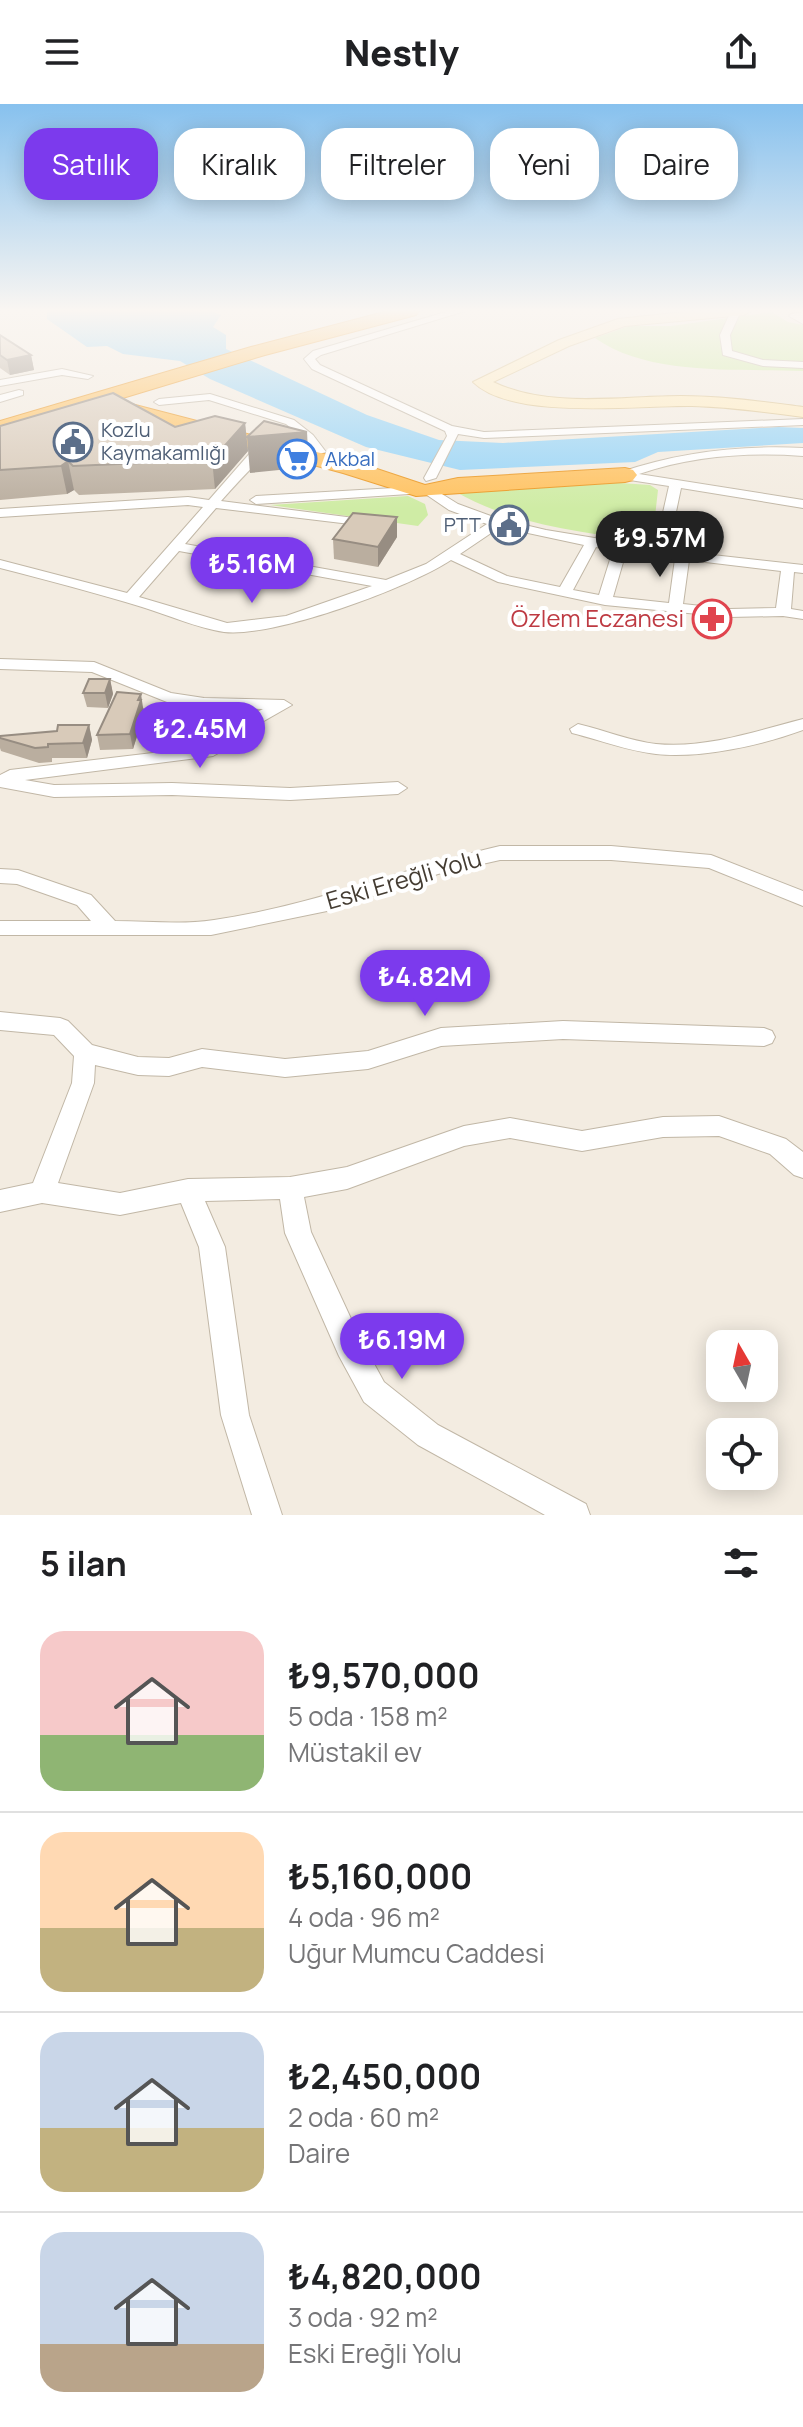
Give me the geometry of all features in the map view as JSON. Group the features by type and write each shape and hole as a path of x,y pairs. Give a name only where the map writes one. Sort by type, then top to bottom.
{"highway":[{"path":"0,409 30,395 92,391 174,377"},
{"path":"0,428 92,391 162,381 320,452 427,485"},
{"path":"92,391 269,447 427,485 625,475"}],"street":[{"path":"0,383 33,377"},
{"path":"43,377 92,391"},
{"path":"70,377 92,391"},
{"path":"337,377 449,429 484,435 803,422"},
{"path":"492,377 481,382 499,393 558,401 615,404 695,402 803,412"},
{"path":"0,399 30,395"},
{"path":"427,485 453,436 449,429"},
{"path":"129,600 255,455 269,447"},
{"path":"625,475 653,464 733,452 803,452"},
{"path":"625,475 803,504"},
{"path":"661,553 676,482"},
{"path":"214,503 427,485"},
{"path":"427,485 446,506 497,523 557,537 661,553 796,568 783,612"},
{"path":"0,513 188,501 381,526"},
{"path":"0,564 226,628 288,620 387,584 453,556 497,523"},
{"path":"564,593 592,542"},
{"path":"175,546 387,584"},
{"path":"605,601 621,547"},
{"path":"675,609 683,554"},
{"path":"453,556 503,579 605,601 729,613 783,612 803,615"},
{"path":"0,664 94,667 167,697 204,703 284,705 233,731 223,743 207,752 0,779"},
{"path":"578,729 659,750 743,741 789,731 803,724"},
{"path":"0,779 54,791 172,789 290,794 398,788"},
{"name":"Eski Ereğli Yolu","path":"0,928 211,928 327,904 435,868 500,853 611,853 711,862 803,899"},
{"path":"0,876 18,877 84,900 109,927"},
{"path":"0,1021 60,1027 85,1053 138,1066 169,1067 202,1058 285,1068 368,1060 441,1037 563,1030 764,1037"},
{"path":"42,1192 83,1083 85,1053"},
{"path":"0,1201 42,1192 120,1204 188,1190 290,1188 347,1178 464,1136 510,1128 582,1141 663,1127 719,1126 778,1146 803,1167"},
{"path":"290,1188 298,1233 349,1346 374,1392 428,1435 575,1515"},
{"path":"188,1190 212,1247 235,1415 267,1515"}],"green space":[{"path":"606,482 650,485 658,490 652,543 527,520 479,504 456,492"},
{"path":"408,496 425,504 428,515 418,526 270,505"}],"water":[{"path":"206,377 285,377 367,415 439,440 503,443 778,427 803,428 803,443 658,452 635,462 460,470 366,447"}],"building":[{"path":"113,393 175,427 215,416 245,423 212,460 73,466 68,461 61,466 0,470 0,426"},
{"path":"264,421 307,432 247,437"},
{"path":"353,513 397,517 378,547 333,539"},
{"path":"89,679 110,679 105,693 83,693"},
{"path":"117,692 141,694 130,734 97,735"},
{"path":"58,725 89,725 83,743 48,744 48,747 35,748 0,738 57,731"}],"place":[{"name":"Kozlu Kaymakamlığı","path":"73,442"},
{"name":"Akbal","path":"297,459"},
{"name":"PTT","path":"509,525"},
{"name":"Özlem Eczanesi","path":"712,619"}]}
